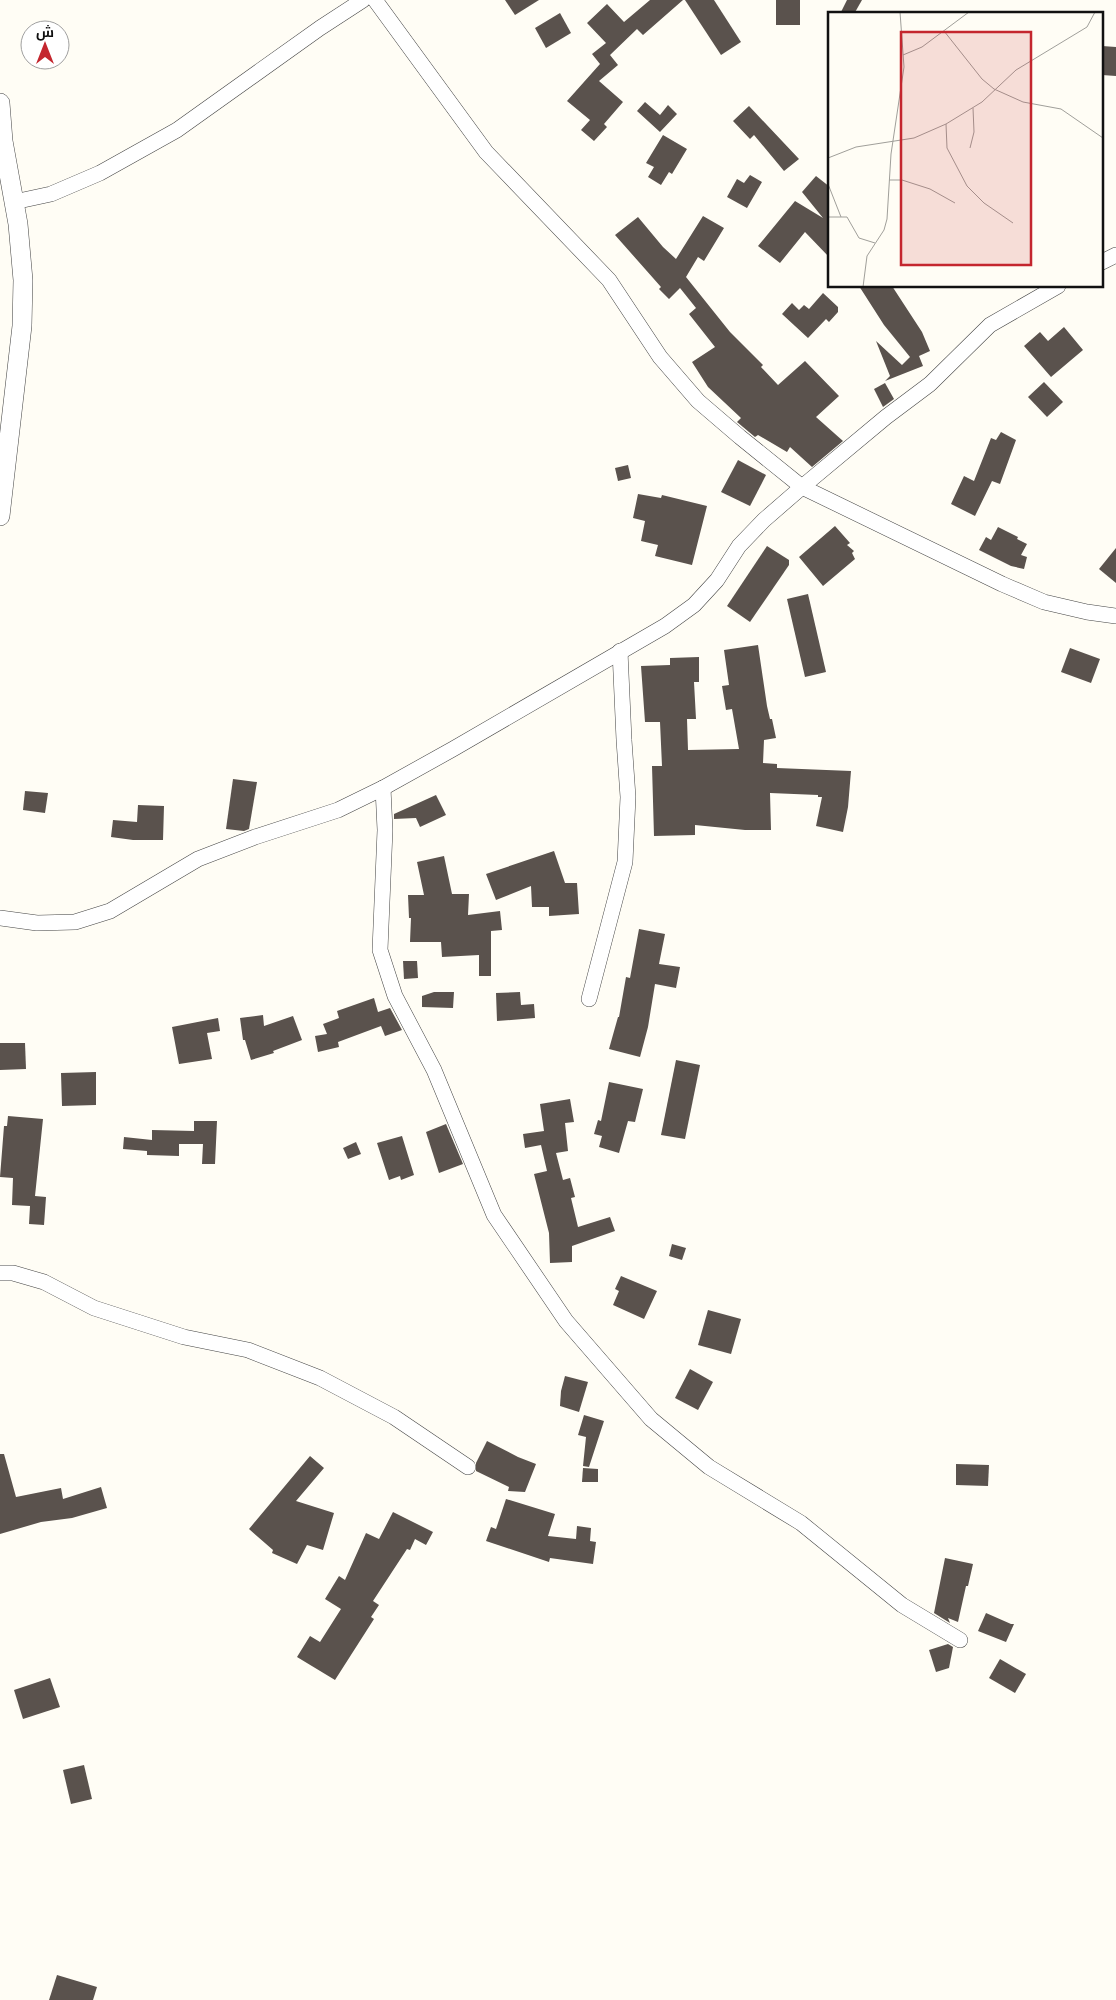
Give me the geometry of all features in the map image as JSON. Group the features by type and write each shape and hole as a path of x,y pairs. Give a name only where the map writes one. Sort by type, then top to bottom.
{"street":[{"path":"14,202 51,194 100,173 178,130 362,0"},
{"path":"375,0 486,152 609,280 660,357 698,401 802,487 1044,602 1087,612 1116,616"},
{"path":"0,103 3,141 14,202 22,272 23,306 0,516"},
{"path":"1104,261 1116,255"},
{"path":"0,918 38,923 75,922 110,911 198,859 255,837 338,810 383,788 454,749 665,626 694,605 717,580 739,546 764,520 802,487 886,417 930,384 990,325 1055,288"},
{"path":"590,999 625,862 628,797 620,652"},
{"path":"383,788 385,830 380,950 395,996 434,1070 494,1215 560,1313 651,1418 709,1467 801,1523 902,1605 960,1640"},
{"path":"0,1273 13,1273 44,1282 94,1308 184,1337 248,1350 320,1378 394,1418 468,1467"}],"building":[{"path":"505,0 539,0 515,15"},
{"path":"650,0 683,0 643,35 637,29 610,55 618,65 599,81 623,102 604,124 607,127 594,141 581,130 590,120 567,101 600,64 592,54 606,43 587,23 607,4 624,22"},
{"path":"685,0 714,0 741,42 721,55"},
{"path":"776,0 800,0 800,25 776,25"},
{"path":"847,0 862,0 855,12 841,12"},
{"path":"560,13 571,33 546,48 535,28"},
{"path":"1104,46 1116,47 1116,76 1104,75"},
{"path":"645,102 660,115 668,105 677,114 660,132 637,111"},
{"path":"749,106 799,159 784,171 754,135 750,139 733,121"},
{"path":"663,135 687,149 672,174 669,172 661,185 648,177 654,167 646,163"},
{"path":"750,175 762,182 747,208 727,197 737,179 744,183"},
{"path":"816,176 828,185 828,256 805,232 780,263 758,246 795,201 823,218 802,192"},
{"path":"703,216 724,228 704,261 698,257 686,277 730,332 763,365 761,367 778,385 805,361 839,396 816,417 843,441 812,467 790,447 787,452 758,435 755,437 737,422 741,418 708,387 692,362 715,347 689,314 696,308 680,288 669,299 659,289 661,287 615,235 638,217 663,247 676,259"},
{"path":"860,288 893,288 922,332 930,351 919,356 923,366 885,381 890,376 876,341 902,365 910,357 884,325"},
{"path":"823,293 838,307 838,312 829,322 826,319 808,338 782,314 792,303 799,310 804,305 809,309"},
{"path":"1064,327 1083,350 1051,377 1024,346 1040,332 1048,341"},
{"path":"1044,382 1063,402 1047,417 1028,397"},
{"path":"885,383 894,399 883,407 874,389"},
{"path":"1001,432 1016,440 1000,484 992,481 975,516 951,504 964,476 974,481 991,438 996,440"},
{"path":"738,460 766,475 750,506 721,492"},
{"path":"628,465 631,478 618,481 615,468"},
{"path":"638,494 661,498 662,495 707,506 692,565 655,556 658,545 641,541 645,521 633,518"},
{"path":"835,526 850,543 847,545 854,551 852,553 855,559 823,586 799,557"},
{"path":"998,527 1027,544 1021,555 1027,557 1024,569 1011,566 979,550 986,537 991,540"},
{"path":"767,546 789,560 789,565 750,622 727,606"},
{"path":"1116,548 1116,583 1099,569"},
{"path":"808,594 826,672 805,677 787,599"},
{"path":"758,645 767,706 776,738 764,740 763,763 777,764 777,768 851,771 848,807 843,832 816,826 822,797 818,797 818,795 770,793 771,830 745,830 695,825 695,835 654,836 652,766 662,766 660,722 645,722 641,666 670,665 670,658 699,657 699,682 694,682 696,719 687,719 688,750 739,749 732,709 726,710 722,686 729,685 724,650"},
{"path":"1070,648 1100,659 1091,683 1061,672"},
{"path":"233,779 257,782 249,829 244,831 226,829"},
{"path":"25,791 48,793 45,813 23,810"},
{"path":"436,795 446,815 420,827 416,818 394,819 394,814"},
{"path":"138,805 164,806 163,840 133,840 111,837 113,820 137,822"},
{"path":"554,851 565,883 577,883 579,914 549,916 549,907 532,907 531,886 496,900 486,874"},
{"path":"444,856 452,894 469,894 468,915 500,911 502,930 491,931 491,976 479,976 479,955 442,957 441,942 410,942 411,918 409,918 408,895 424,895 417,862"},
{"path":"639,929 665,934 659,964 680,967 676,988 655,984 648,1027 640,1057 609,1049 619,1017 626,977 630,978"},
{"path":"403,961 417,961 418,978 404,979"},
{"path":"434,992 454,992 453,1008 422,1007 422,996"},
{"path":"520,992 521,1005 534,1004 535,1018 497,1021 496,993"},
{"path":"374,998 378,1012 390,1008 402,1030 385,1036 381,1026 338,1042 339,1047 318,1052 315,1036 327,1034 323,1024 339,1018 337,1011"},
{"path":"263,1015 264,1026 293,1016 302,1040 273,1051 274,1053 251,1060 245,1040 243,1040 240,1018"},
{"path":"218,1018 220,1031 207,1033 212,1059 179,1064 172,1027"},
{"path":"0,1043 25,1043 26,1069 0,1070"},
{"path":"676,1060 700,1065 685,1139 661,1135"},
{"path":"96,1072 96,1105 62,1106 61,1073"},
{"path":"609,1082 643,1089 635,1122 628,1121 619,1153 599,1147 602,1136 594,1134 598,1120 601,1121"},
{"path":"570,1099 574,1122 565,1123 568,1151 556,1153 563,1180 570,1178 575,1197 571,1198 578,1227 610,1217 615,1231 572,1246 572,1262 550,1263 549,1233 534,1174 547,1171 541,1145 525,1148 523,1134 544,1131 540,1104"},
{"path":"8,1116 43,1119 35,1196 46,1197 44,1225 29,1224 30,1206 12,1205 13,1178 0,1177 4,1126 7,1126"},
{"path":"194,1121 217,1121 215,1164 202,1164 203,1144 179,1144 179,1156 147,1155 147,1151 123,1149 124,1137 152,1140 152,1130 194,1131"},
{"path":"446,1124 463,1164 439,1173 426,1132"},
{"path":"402,1136 414,1175 401,1180 400,1176 389,1180 377,1143"},
{"path":"356,1142 361,1154 348,1159 343,1148"},
{"path":"672,1244 686,1248 682,1260 669,1256"},
{"path":"621,1276 657,1291 644,1319 613,1305 619,1291 615,1289"},
{"path":"708,1310 741,1319 731,1354 698,1345"},
{"path":"690,1369 713,1382 698,1410 675,1398"},
{"path":"565,1376 588,1382 579,1412 560,1406"},
{"path":"584,1415 604,1421 589,1467 583,1466 586,1437 578,1435"},
{"path":"487,1441 536,1464 525,1492 508,1491 509,1487 476,1471 476,1463"},
{"path":"0,1454 4,1454 16,1497 61,1488 63,1499 101,1487 107,1508 72,1518 41,1522 0,1534"},
{"path":"310,1456 324,1468 296,1501 334,1513 323,1550 307,1545 297,1564 272,1553 273,1550 249,1529"},
{"path":"956,1464 989,1465 988,1486 956,1485"},
{"path":"583,1468 598,1469 598,1482 582,1482"},
{"path":"506,1499 555,1514 548,1536 576,1539 577,1526 591,1528 590,1541 596,1542 593,1564 550,1558 549,1562 486,1541 491,1527 496,1529"},
{"path":"393,1512 433,1532 426,1545 415,1539 410,1550 407,1549 373,1601 379,1605 371,1617 374,1619 335,1680 297,1657 310,1636 320,1642 341,1609 325,1599 339,1576 345,1580 366,1533 379,1539"},
{"path":"945,1558 973,1564 958,1622 948,1618 950,1623 934,1613"},
{"path":"986,1613 1014,1624 1006,1642 978,1631"},
{"path":"948,1644 953,1647 949,1668 936,1672 929,1650"},
{"path":"1000,1659 1026,1674 1015,1693 989,1678"},
{"path":"50,1678 60,1707 23,1719 14,1690"},
{"path":"84,1765 92,1799 71,1804 63,1770"},
{"path":"57,1975 97,1987 93,2000 49,2000"}]}
